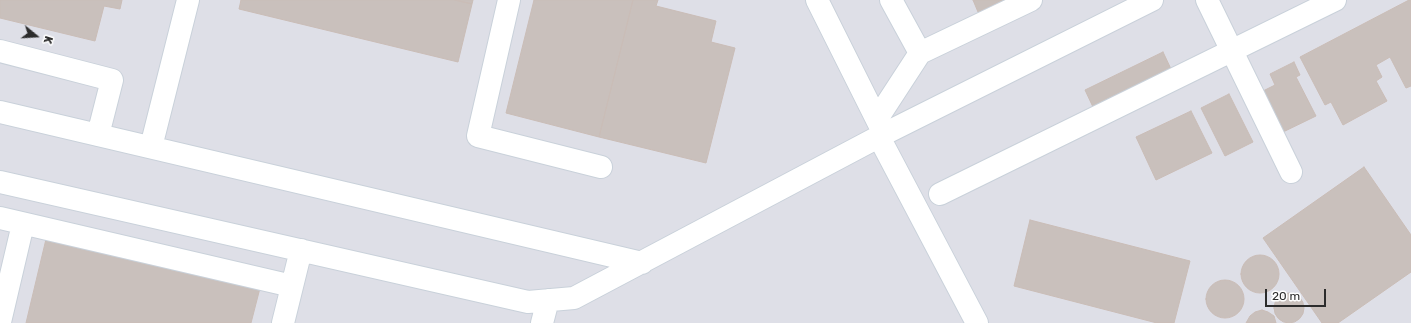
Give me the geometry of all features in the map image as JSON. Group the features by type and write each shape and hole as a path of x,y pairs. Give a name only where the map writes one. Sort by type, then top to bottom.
{"street":[{"path":"150,147 188,0"},
{"path":"510,0 478,136 601,167"},
{"path":"817,0 880,130 977,323"},
{"path":"891,0 920,53"},
{"path":"880,130 920,53 1031,0"},
{"path":"0,182 528,302 574,298 642,263 880,130 1152,0"},
{"path":"1206,0 1291,172"},
{"path":"940,194 1335,0"},
{"path":"0,51 112,80 98,135"},
{"path":"0,112 642,263"},
{"path":"0,218 292,286"},
{"path":"0,322 24,224"},
{"path":"283,323 301,250"},
{"path":"542,323 548,300"}],"shaded area":[{"path":"0,0 1411,0 1411,323 0,323"}],"building":[{"path":"0,0 122,0 120,9 104,6 95,41 0,18"},
{"path":"241,0 455,0 472,4 458,62 239,9"},
{"path":"455,0 473,0 472,4"},
{"path":"534,0 633,0 599,137 506,113"},
{"path":"633,0 658,0 656,6 716,21 711,42 735,48 706,163 599,137"},
{"path":"973,0 1003,0 978,12"},
{"path":"1411,0 1411,86 1406,88 1390,57 1376,65 1382,77 1376,81 1387,101 1343,125 1331,102 1325,105 1300,57"},
{"path":"1163,52 1171,69 1093,107 1085,90"},
{"path":"1294,62 1300,75 1296,77 1316,116 1283,132 1263,91 1275,85 1270,74"},
{"path":"1229,94 1253,142 1225,156 1201,108"},
{"path":"1191,111 1212,153 1156,180 1136,137"},
{"path":"1364,167 1411,235 1411,272 1338,323 1322,323 1263,238"},
{"path":"1030,220 1190,261 1174,323 1157,323 1014,286"},
{"path":"47,235 260,288 251,323 26,323"},
{"path":"1256,255 1264,255 1274,260 1278,267 1278,281 1274,288 1264,293 1256,293 1246,288 1244,285 1241,278 1241,270 1246,260 1249,258"},
{"path":"1221,280 1229,280 1239,285 1243,292 1243,306 1239,313 1229,318 1221,318 1211,313 1209,310 1206,303 1206,295 1211,285 1214,283"},
{"path":"1289,293 1300,297 1304,308 1300,319 1289,323 1278,319 1274,308 1278,297"},
{"path":"1262,310 1274,316 1276,323 1246,323 1250,316 1255,312"}]}
